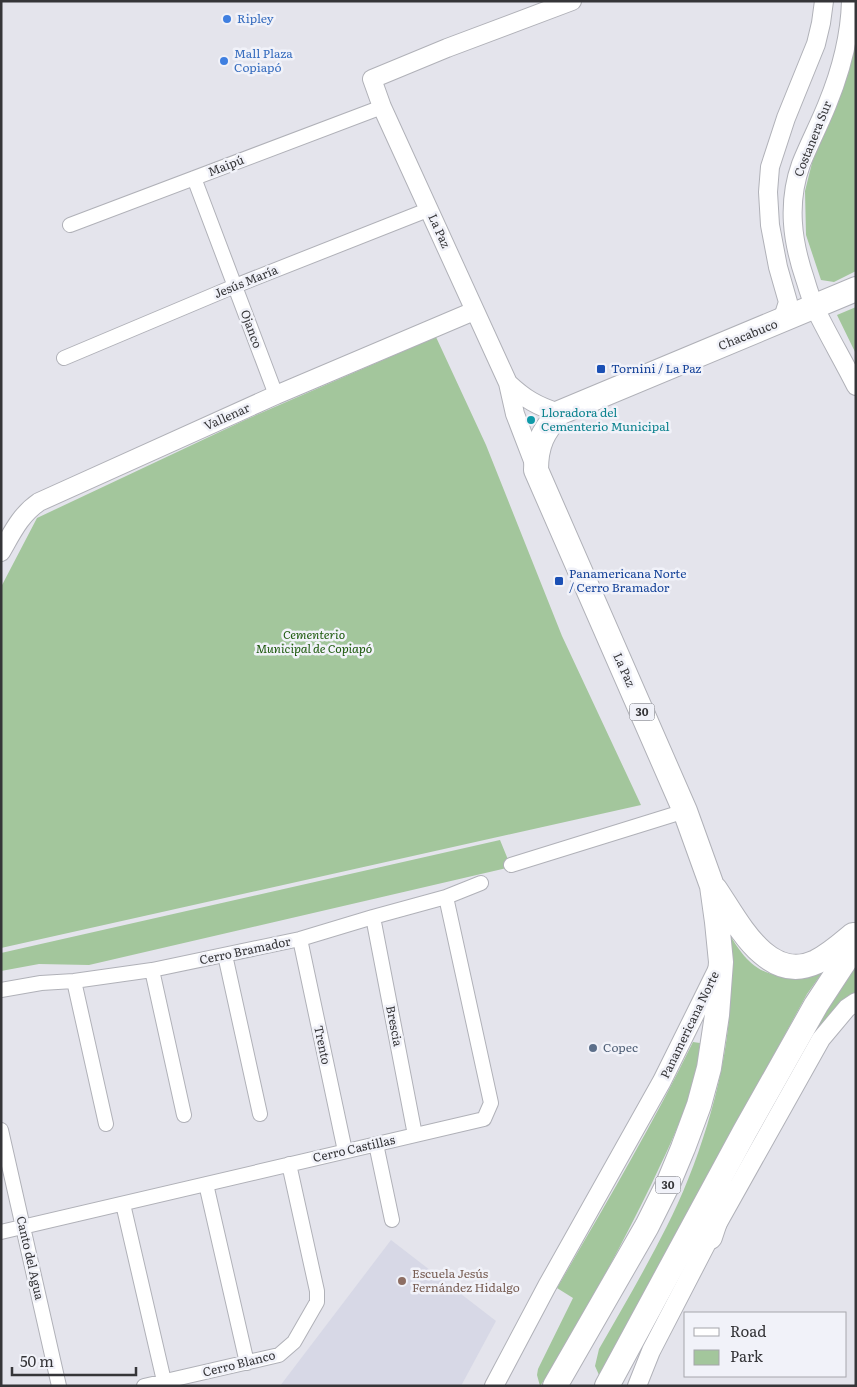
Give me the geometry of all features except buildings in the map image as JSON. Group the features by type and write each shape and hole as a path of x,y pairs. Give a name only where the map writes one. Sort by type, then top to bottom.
{"highway":[{"name":"Chacabuco","path":"559,413 856,289"},
{"name":"30","path":"536,470 536,455 540,441 546,429 559,413"},
{"name":"La Paz","path":"536,470 685,811 712,886 720,962"},
{"path":"712,886 754,945 762,954 777,964 795,967 814,963 831,953 856,933"},
{"path":"607,1386 816,1004 856,944"},
{"name":"Panamericana Norte","path":"555,1386 647,1226 668,1184 699,1105 717,1016 720,962"},
{"path":"710,1237 745,1131"},
{"path":"575,1386 578,1371 610,1308 610,1291"}],"street":[{"name":"La Paz","path":"536,470 515,414 508,383 382,107 372,79 572,1"},
{"path":"782,321 788,302 778,267 770,225 768,192 770,167 786,118 816,44 824,1"},
{"name":"Costanera Sur","path":"851,1 844,56 827,106 800,165 794,186 791,208 793,234 801,268 814,307 856,386"},
{"name":"Maipú","path":"70,225 382,107"},
{"name":"Ojanco","path":"194,178 276,395"},
{"name":"Jesús María","path":"64,358 235,286 430,209"},
{"name":"Vallenar","path":"1,552 20,519 38,502 276,395 474,311"},
{"name":"La Paz","path":"508,383 525,398 540,407 559,413"},
{"path":"511,865 685,811"},
{"name":"Cerro Bramador","path":"1,990 41,983 74,982 152,970 300,939 446,897 481,883"},
{"name":"Cerro Castillas","path":"1,1232 484,1118 491,1103 446,897"},
{"name":"Brescia","path":"373,917 415,1134"},
{"name":"Trento","path":"300,939 344,1151"},
{"path":"225,955 260,1114"},
{"name":"Panamericana Norte","path":"494,1386 547,1286 662,1082 720,962"},
{"path":"152,970 184,1115"},
{"path":"74,982 106,1124"},
{"path":"637,1386 651,1351 710,1237 821,1039 847,1008 856,1002"},
{"name":"Canto del Agua","path":"1,1130 59,1386"},
{"path":"376,1144 392,1220"},
{"name":"Cerro Blanco","path":"144,1386 279,1355 294,1342 317,1302 317,1291 290,1164"},
{"path":"206,1184 248,1363"},
{"path":"123,1204 164,1381"}],"shaded area":[{"name":"Escuela Jesús Fernández Hidalgo","path":"391,1240 496,1321 461,1386 280,1386"}],"green space":[{"path":"856,34 856,271 834,282 821,280 806,235 805,191 815,151"},
{"path":"856,307 856,354 837,315"},
{"name":"Cementerio Municipal de Copiapó","path":"436,337 486,445 562,636 641,805 1,948 1,587 37,518 245,420"},
{"path":"500,840 511,867 89,965 39,964 1,971 1,953"},
{"path":"726,928 746,958 767,973 780,975 827,966 807,994 599,1375 595,1366 599,1349 651,1257 679,1201 710,1116 724,1057 728,1028 730,991"},
{"path":"856,961 856,998 817,1031 816,1027"},
{"path":"693,1042 700,1043 694,1079 689,1097 668,1149 607,1270 556,1362 540,1386 537,1375 538,1369 573,1298 557,1288 610,1197"}],"place":[{"name":"Ripley","path":"227,19"},
{"name":"Mall Plaza Copiapó","path":"224,61"},
{"name":"Tornini / La Paz","path":"601,369"},
{"name":"Lloradora del Cementerio Municipal","path":"531,420"},
{"name":"Panamericana Norte / Cerro Bramador","path":"559,581"},
{"name":"Copec","path":"593,1048"},
{"name":"Escuela Jesús Fernández Hidalgo","path":"402,1281"}]}
